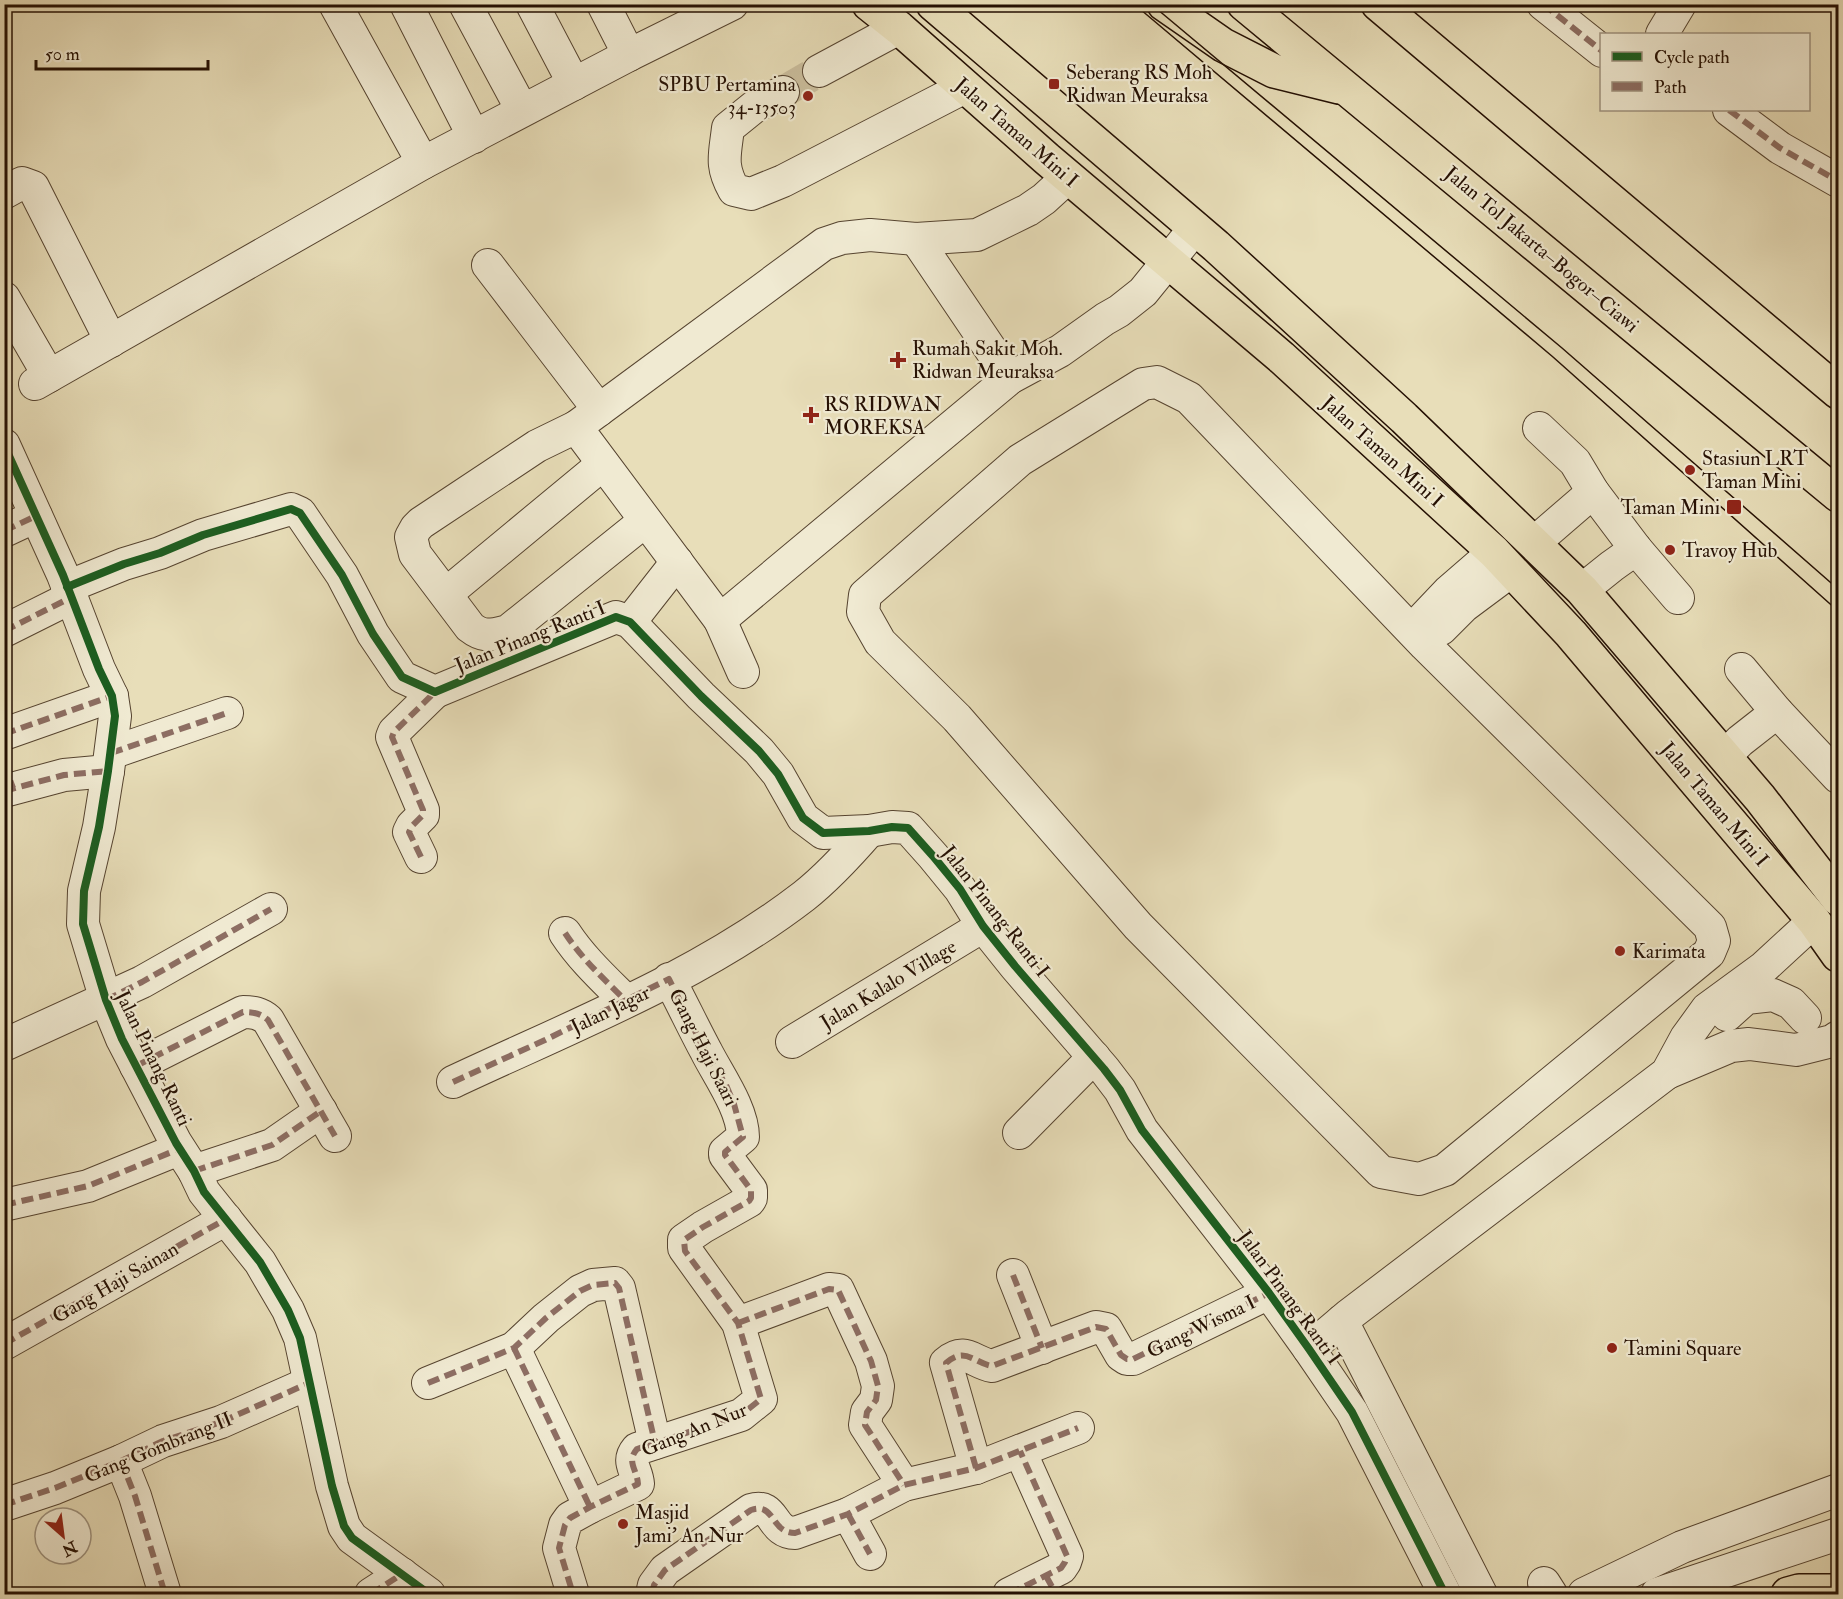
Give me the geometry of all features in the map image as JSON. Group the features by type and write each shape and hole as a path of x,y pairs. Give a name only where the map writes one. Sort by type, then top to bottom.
{"main road":[{"name":"Jalan Taman Mini I","path":"869,4 1068,177 1281,357 1503,562 1571,634 1814,921 1839,955"},
{"name":"Jalan Taman Mini I","path":"933,4 1195,228 1404,418 1582,590 1760,798 1839,899"},
{"path":"1164,4 1223,45 1274,71 1349,90"},
{"name":"Jalan Tol Jakarta–Bogor–Ciawi","path":"1244,4 1839,495"},
{"path":"1378,4 1839,392"},
{"path":"1788,1594 1799,1591 1836,1592"}],"street":[{"path":"335,4 423,163"},
{"path":"406,4 474,137"},
{"path":"465,4 522,110"},
{"path":"532,4 574,84"},
{"path":"603,4 629,55"},
{"path":"4,298 42,380 423,163 522,110 732,4"},
{"path":"1543,4 1600,49"},
{"path":"1663,33 1680,4"},
{"path":"819,71 899,28"},
{"path":"783,92 754,107 728,128 723,166 734,190 751,194 783,182 965,87"},
{"path":"1730,111 1780,148 1839,181"},
{"path":"645,521 508,631 491,635 480,635 470,627 415,554 411,537 416,528 537,446 587,418 824,244 842,238 870,235 916,239 977,235 1028,210 1068,177"},
{"path":"4,193 22,183 33,188 111,341"},
{"path":"720,620 1010,378 1060,351 1143,292 1195,228"},
{"path":"916,239 1010,378"},
{"path":"488,265 587,418 603,464 720,620 743,672"},
{"path":"1157,382 1189,398 1419,637 1710,927 1714,942 1709,953 1445,1170 1419,1179 1381,1172 1138,926 957,718 880,642 863,612 865,595 1020,460 1143,384 1157,382"},
{"path":"1539,428 1575,462 1593,492 1635,549 1678,598"},
{"name":"Jalan Pinang Ranti","path":"4,445 70,592 99,669 112,696 115,716 110,762 99,827 84,891 83,924 106,1000 122,1039 204,1192 260,1262 288,1310 300,1338 332,1486 344,1526 352,1538 429,1594"},
{"path":"446,594 603,464"},
{"path":"1534,543 1593,492"},
{"path":"4,631 115,567 160,553 203,535 291,509 300,513 342,575 373,634 402,676 435,692 394,732 392,737 423,810 423,815 409,832 421,857"},
{"path":"4,531 36,516"},
{"path":"1582,590 1635,549"},
{"path":"630,622 676,562"},
{"path":"1419,637 1464,606 1503,562"},
{"name":"Jalan Pinang Ranti I","path":"435,692 616,617 630,622 700,696 759,750 778,774 803,818 823,833 869,831 892,827 908,828 960,889 983,926 1015,966 1095,1057 1120,1090 1142,1130 1309,1348 1352,1412 1445,1594"},
{"path":"1741,669 1777,712 1839,777"},
{"path":"4,734 112,696"},
{"path":"1725,756 1777,712"},
{"path":"7,781 64,775 110,762 227,713"},
{"name":"Jalan Jagar","path":"453,1082 626,1001 733,946 805,895 845,858 869,831"},
{"path":"4,1044 142,982 271,909"},
{"path":"1667,1073 1686,1038 1707,1009 1763,968 1814,921"},
{"name":"Jalan Kalalo Village","path":"792,1041 983,926"},
{"path":"565,933 575,949 597,974 603,977 626,1001"},
{"path":"1309,1348 1667,1073 1731,1046 1749,1044 1796,1050 1836,1043 1805,996 1763,968"},
{"name":"Gang Haji Saari","path":"669,979 734,1104 743,1133 742,1139 725,1152 725,1155 751,1190 751,1198 703,1227 684,1240 683,1244 685,1251 738,1323 761,1395 760,1399"},
{"path":"1731,1046 1724,1029 1724,1018 1746,998 1773,995 1791,1003 1805,1018"},
{"path":"4,1205 187,1160 272,1145 328,1123 268,1020 252,1012 243,1012 136,1066"},
{"path":"1019,1133 1095,1057"},
{"name":"Gang Haji Sainan","path":"4,1344 226,1219"},
{"path":"1013,1275 1041,1348"},
{"path":"428,1383 514,1348 580,1291 593,1285 615,1283 619,1288 655,1443"},
{"path":"738,1323 829,1289 838,1290 872,1361 878,1386 876,1400 867,1412 865,1425 904,1485"},
{"name":"Gang Wisma I","path":"976,1468 946,1363 958,1356 968,1356 992,1366 1096,1327 1106,1329 1121,1355 1126,1359 1133,1359 1269,1293"},
{"path":"1342,1322 1481,1594"},
{"path":"514,1348 590,1507"},
{"name":"Gang Gombrang II","path":"4,1502 55,1488 163,1441 221,1422 309,1383"},
{"name":"Gang An Nur","path":"573,1594 559,1548 562,1530 570,1518 638,1484 631,1460 632,1454 637,1449 741,1415 760,1399"},
{"path":"652,1594 654,1585 665,1570 751,1510 759,1507 765,1509 782,1529 788,1533 795,1533 848,1514 904,1485 976,1468 1078,1428"},
{"path":"1009,1594 1051,1585 1067,1556 1020,1451"},
{"path":"121,1461 135,1496 165,1594"},
{"path":"1584,1594 1682,1547 1839,1490"},
{"path":"848,1514 870,1554"},
{"path":"1657,1594 1839,1534"},
{"path":"371,1594 402,1574"}],"tunnel":[{"path":"783,92 819,71"}],"tram line":[{"path":"1134,4 1553,357 1838,611"},
{"path":"1151,4 1562,348 1838,589"}],"marked path":[{"path":"1543,4 1600,49"},
{"path":"1730,111 1780,148 1838,181"},
{"path":"4,531 36,516"},
{"path":"4,631 72,597"},
{"path":"421,857 409,832 423,815 423,810 392,737 394,732 435,692"},
{"path":"4,734 112,696"},
{"path":"111,753 227,713"},
{"path":"4,764 13,788"},
{"path":"4,791 64,775 108,771"},
{"path":"106,1000 271,909"},
{"path":"565,933 586,960 626,1001"},
{"path":"453,1082 669,979 706,1053 726,1085 743,1137 725,1152 725,1155 751,1190 751,1198 684,1240 685,1251 738,1323 761,1399 741,1415 637,1449 632,1462 638,1484 570,1518 565,1525 559,1548 573,1594"},
{"path":"136,1066 243,1012 259,1014 268,1020 335,1136"},
{"path":"194,1171 272,1145 321,1111"},
{"path":"4,1205 88,1186 179,1149"},
{"path":"4,1344 226,1219"},
{"path":"1013,1275 1042,1348"},
{"path":"428,1383 514,1348 580,1291 593,1285 615,1283 619,1288 655,1443"},
{"path":"738,1323 829,1289 838,1290 871,1361 878,1386 876,1400 867,1412 865,1425 904,1485"},
{"path":"976,1468 946,1363 953,1358 969,1357 992,1366 1096,1327 1106,1329 1121,1355 1127,1359 1133,1359 1269,1293"},
{"path":"514,1348 590,1507"},
{"path":"4,1502 7,1504 55,1488 163,1441 221,1422 309,1383"},
{"path":"652,1594 654,1585 665,1570 751,1510 765,1510 781,1528 795,1533 848,1514 904,1485 976,1468 1078,1428"},
{"path":"1009,1594 1061,1568 1067,1556 1020,1451"},
{"path":"121,1461 135,1496 165,1594"},
{"path":"848,1514 870,1554"},
{"path":"371,1594 402,1574"},
{"path":"1046,1576 1056,1594"}],"cycle path":[{"path":"4,445 63,575 99,669 112,696 115,716 99,827 84,891 83,924 106,1000 122,1039 204,1192 260,1262 288,1310 300,1338 332,1486 344,1526 352,1538 429,1594"},
{"path":"67,587 203,535 291,509 300,513 342,575 373,634 402,677 435,692 616,617 630,622 701,696 759,751 778,774 803,818 823,833 869,831 892,827 908,828 933,856 960,889 983,926 1015,966 1104,1069 1120,1090 1142,1130 1269,1293 1309,1349 1352,1412 1445,1594"}],"place":[{"name":"Seberang RS Moh Ridwan Meuraksa","path":"1054,84"},
{"name":"SPBU Pertamina 34-13503","path":"808,96"},
{"name":"Rumah Sakit Moh. Ridwan Meuraksa","path":"898,360"},
{"name":"RS RIDWAN MOREKSA","path":"811,415"},
{"name":"Stasiun LRT Taman Mini","path":"1690,470"},
{"name":"Taman Mini","path":"1734,507"},
{"name":"Travoy Hub","path":"1670,550"},
{"name":"Karimata","path":"1620,951"},
{"name":"Tamini Square","path":"1612,1348"},
{"name":"Masjid Jami' An Nur","path":"623,1524"}]}
